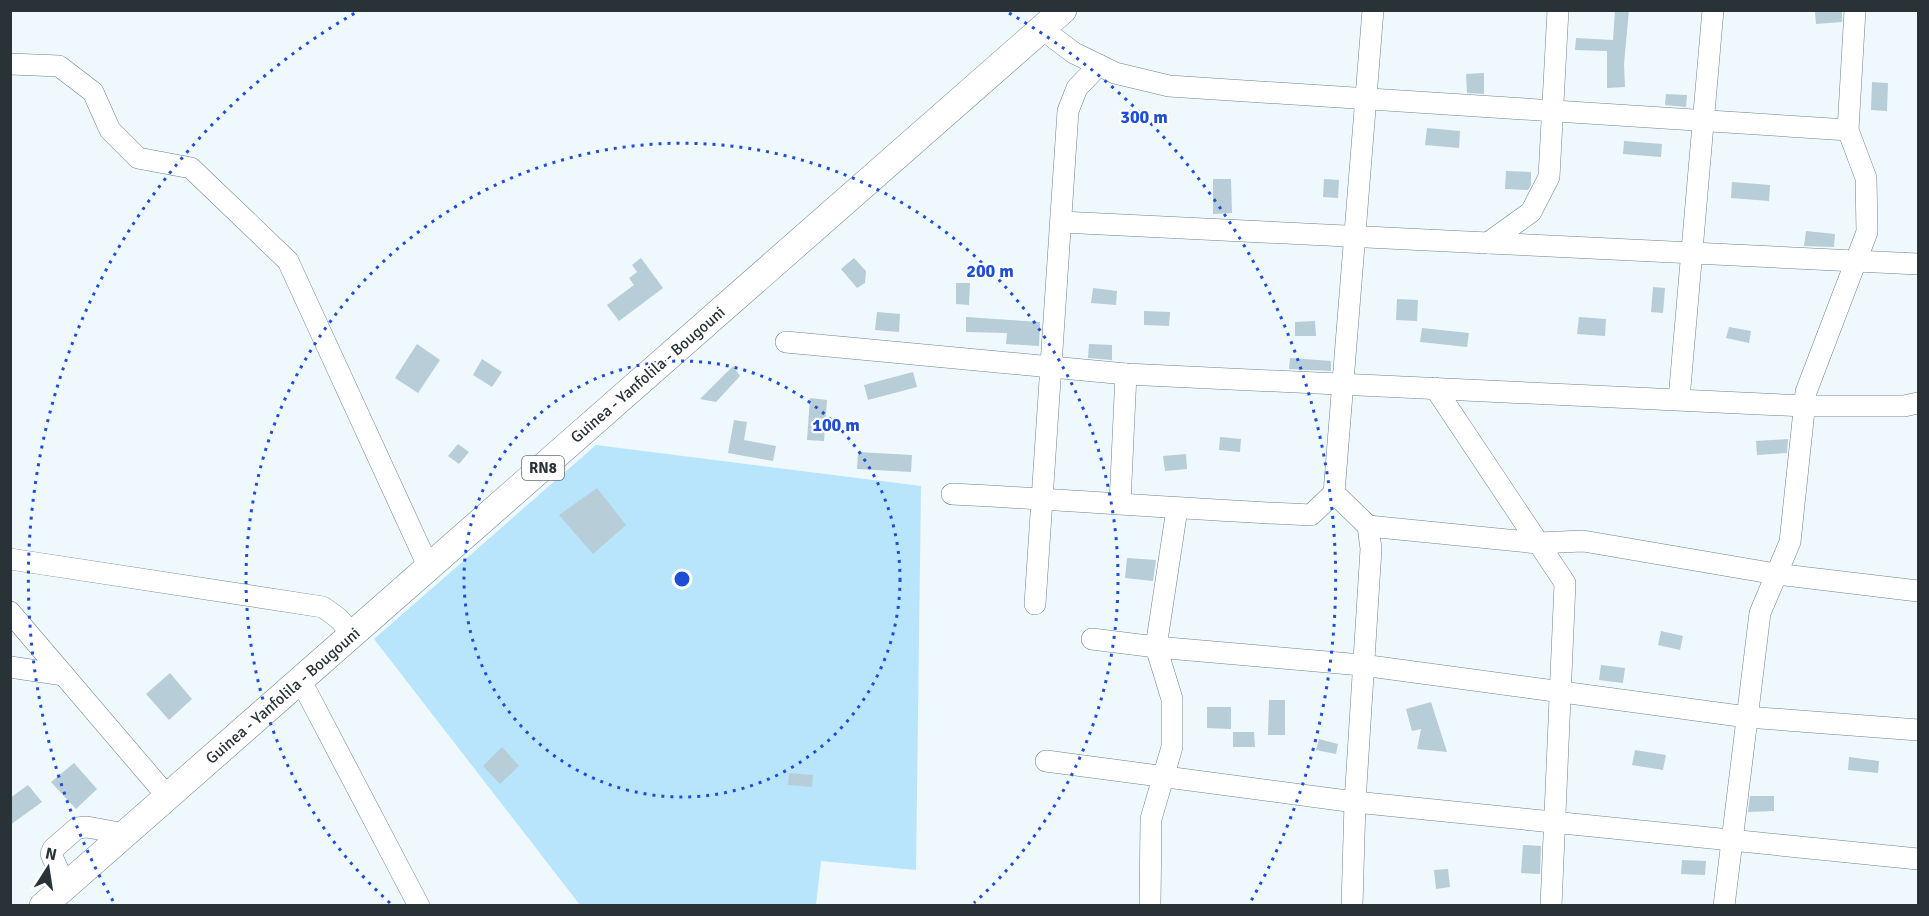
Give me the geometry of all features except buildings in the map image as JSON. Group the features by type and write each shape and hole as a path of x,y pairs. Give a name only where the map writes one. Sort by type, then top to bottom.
{"main road":[{"name":"Guinea - Yanfolila - Bougouni","path":"51,898 1064,10"}],"street":[{"path":"952,494 1120,503 1177,509 1311,515 1334,493 1373,10"},
{"path":"1488,243 1531,212 1549,177 1558,10"},
{"path":"1679,399 1713,10"},
{"path":"1724,906 1760,613 1790,542 1806,392 1867,232 1866,178 1848,130 1855,10"},
{"path":"1042,29 1074,53 1115,74 1169,86 1848,130"},
{"path":"10,64 59,66 93,92 110,130 138,158 192,168 288,261 429,568"},
{"path":"1035,603 1068,111 1077,88 1099,65"},
{"path":"1061,222 1918,264"},
{"path":"786,342 1126,374 1804,406 1904,406 1918,403"},
{"path":"1120,503 1126,374"},
{"path":"1436,388 1564,583 1551,906"},
{"path":"1334,493 1368,526 1371,549 1362,665 1352,906"},
{"path":"1150,906 1152,819 1172,747 1172,699 1156,647 1177,509"},
{"path":"1368,526 1538,543 1583,541 1776,574 1918,591"},
{"path":"10,559 323,607 338,618 353,634"},
{"path":"10,612 167,796"},
{"path":"1092,639 1156,647 1362,665 1747,717 1918,729"},
{"path":"10,667 64,675"},
{"path":"301,681 421,903"},
{"path":"1046,761 1355,802 1918,859"},
{"path":"51,898 59,872 51,854 53,849 77,828 87,827 125,834"}],"shaded area":[{"path":"596,445 921,486 916,870 821,861 816,905 580,905 374,639"}]}
